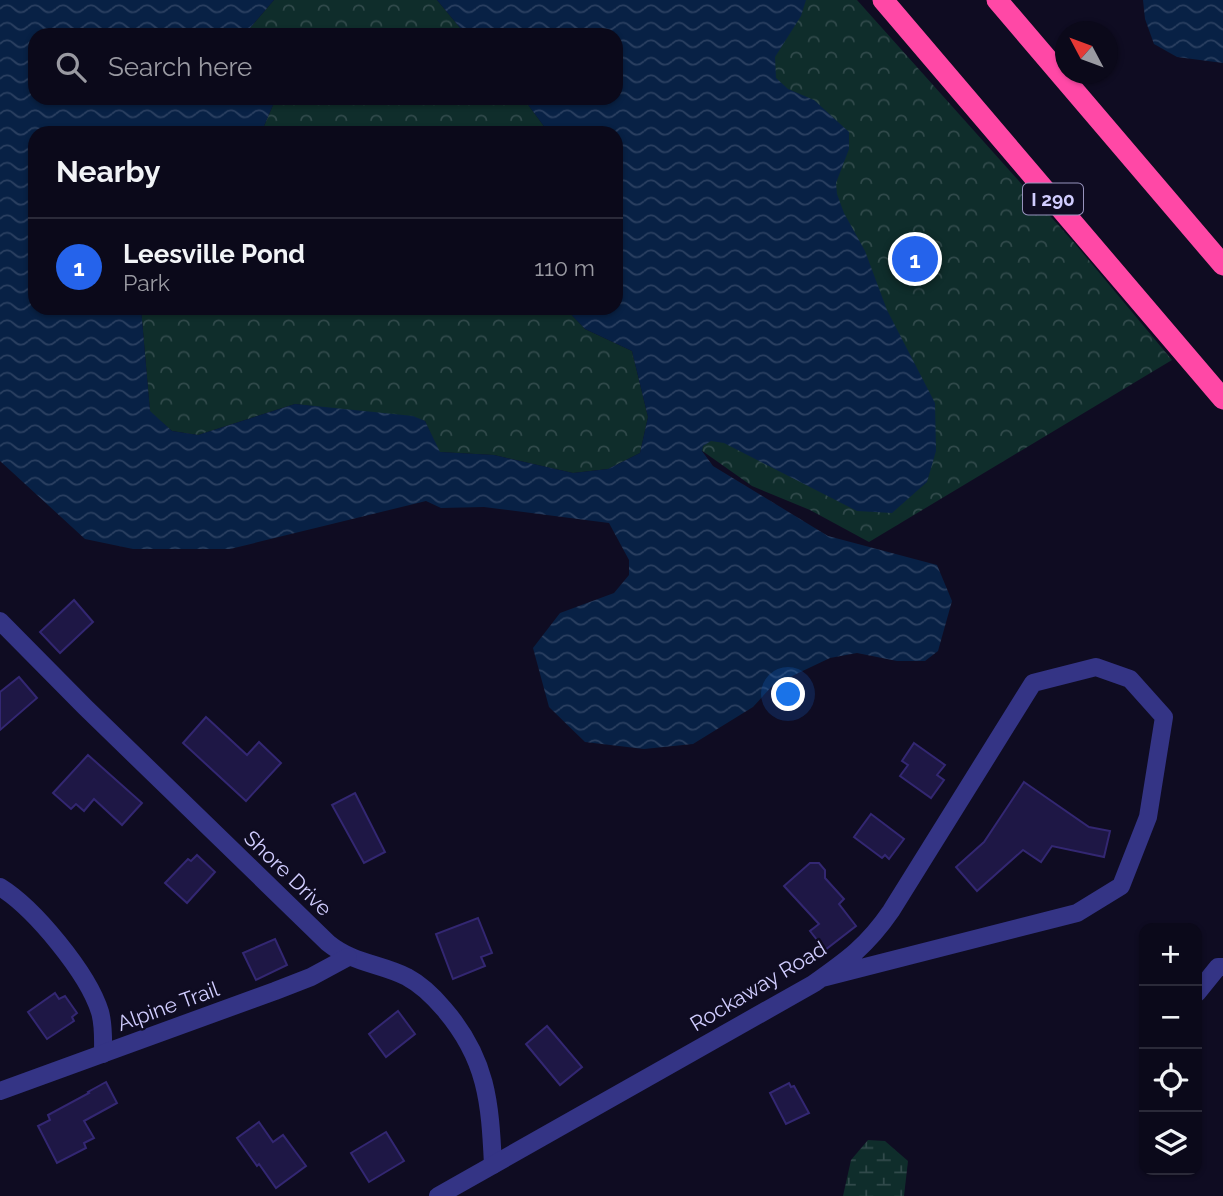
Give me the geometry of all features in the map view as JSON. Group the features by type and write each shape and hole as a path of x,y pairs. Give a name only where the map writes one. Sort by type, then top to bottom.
{"highway":[{"name":"I 290","path":"883,0 1223,399"},
{"path":"997,0 1223,265"}],"street":[{"name":"Shore Drive","path":"0,621 328,943 348,957 393,971 424,987 455,1022 477,1059 491,1124 493,1165"},
{"name":"Rockaway Road","path":"438,1196 822,978 859,951 877,932 1033,683 1096,667 1129,679 1164,717 1148,817 1121,886 1077,913 822,978"},
{"path":"0,887 43,924 85,980 100,1013 103,1054"},
{"name":"Alpine Trail","path":"0,1091 275,992 312,977 348,957"},
{"path":"1202,987 1218,967 1223,967"}],"green space":[{"path":"274,0 437,0 460,28 250,28"},
{"path":"745,0 857,0 1077,246 1172,360 869,542 810,510 752,486 684,438"},
{"path":"273,105 528,105 544,126 264,126"},
{"path":"142,315 572,315 585,329 632,351 648,417 640,453 608,469 573,473 494,455 439,452 425,421 295,404 198,435 172,431 150,412"},
{"path":"868,1140 885,1141 908,1161 904,1196 843,1196 851,1160"}],"water":[{"path":"0,0 274,0 250,28 28,28 28,105 273,105 264,126 28,126 28,315 142,315 150,411 172,431 198,435 295,404 413,416 425,421 440,452 494,455 573,473 608,469 640,453 648,417 632,351 585,329 572,315 623,315 623,126 544,126 528,105 623,105 623,28 460,28 437,0 806,0 801,16 775,57 776,78 788,89 814,100 849,132 849,149 836,183 837,194 865,251 887,310 935,403 936,451 927,482 892,513 857,511 724,443 711,441 703,446 702,451 713,466 828,536 937,565 952,601 938,651 925,661 897,661 857,653 830,658 773,685 753,707 693,744 644,749 585,742 549,707 533,648 560,613 614,593 629,575 629,560 609,523 484,507 441,508 426,501 230,549 133,549 85,539 0,461"},
{"path":"1143,0 1223,0 1223,63 1177,57 1154,44 1145,19"}],"building":[{"path":"74,600 93,622 60,653 40,632"},
{"path":"19,677 37,698 0,730 0,692"},
{"path":"206,717 247,755 259,742 281,763 246,801 183,743"},
{"path":"914,743 945,765 937,775 944,780 931,798 900,776 908,765 902,761"},
{"path":"88,755 142,803 122,825 94,799 84,811 76,804 71,809 53,793"},
{"path":"1024,782 1089,827 1110,831 1104,857 1052,846 1041,862 1023,850 977,891 956,867 984,842"},
{"path":"355,793 385,852 364,863 332,805"},
{"path":"871,814 904,839 889,859 885,855 882,858 854,837"},
{"path":"197,855 215,872 187,903 165,883 188,859 191,861"},
{"path":"810,863 819,863 825,870 825,878 844,899 839,904 856,926 825,950 810,931 819,924 784,886"},
{"path":"478,918 492,953 481,957 485,966 453,979 436,934"},
{"path":"275,939 287,965 256,980 243,953"},
{"path":"55,993 59,999 65,996 77,1013 72,1017 74,1021 47,1039 28,1012"},
{"path":"398,1011 415,1034 386,1057 369,1034"},
{"path":"547,1026 582,1067 560,1085 526,1044"},
{"path":"106,1082 117,1103 84,1121 94,1138 84,1143 86,1148 57,1163 38,1126 50,1120 48,1115"},
{"path":"789,1083 791,1087 794,1086 809,1113 786,1124 770,1093"},
{"path":"259,1122 273,1142 283,1135 306,1166 276,1188 237,1138"},
{"path":"386,1132 404,1161 369,1182 351,1153"}],"place":[{"name":"Leesville Pond","path":"915,259"}]}
